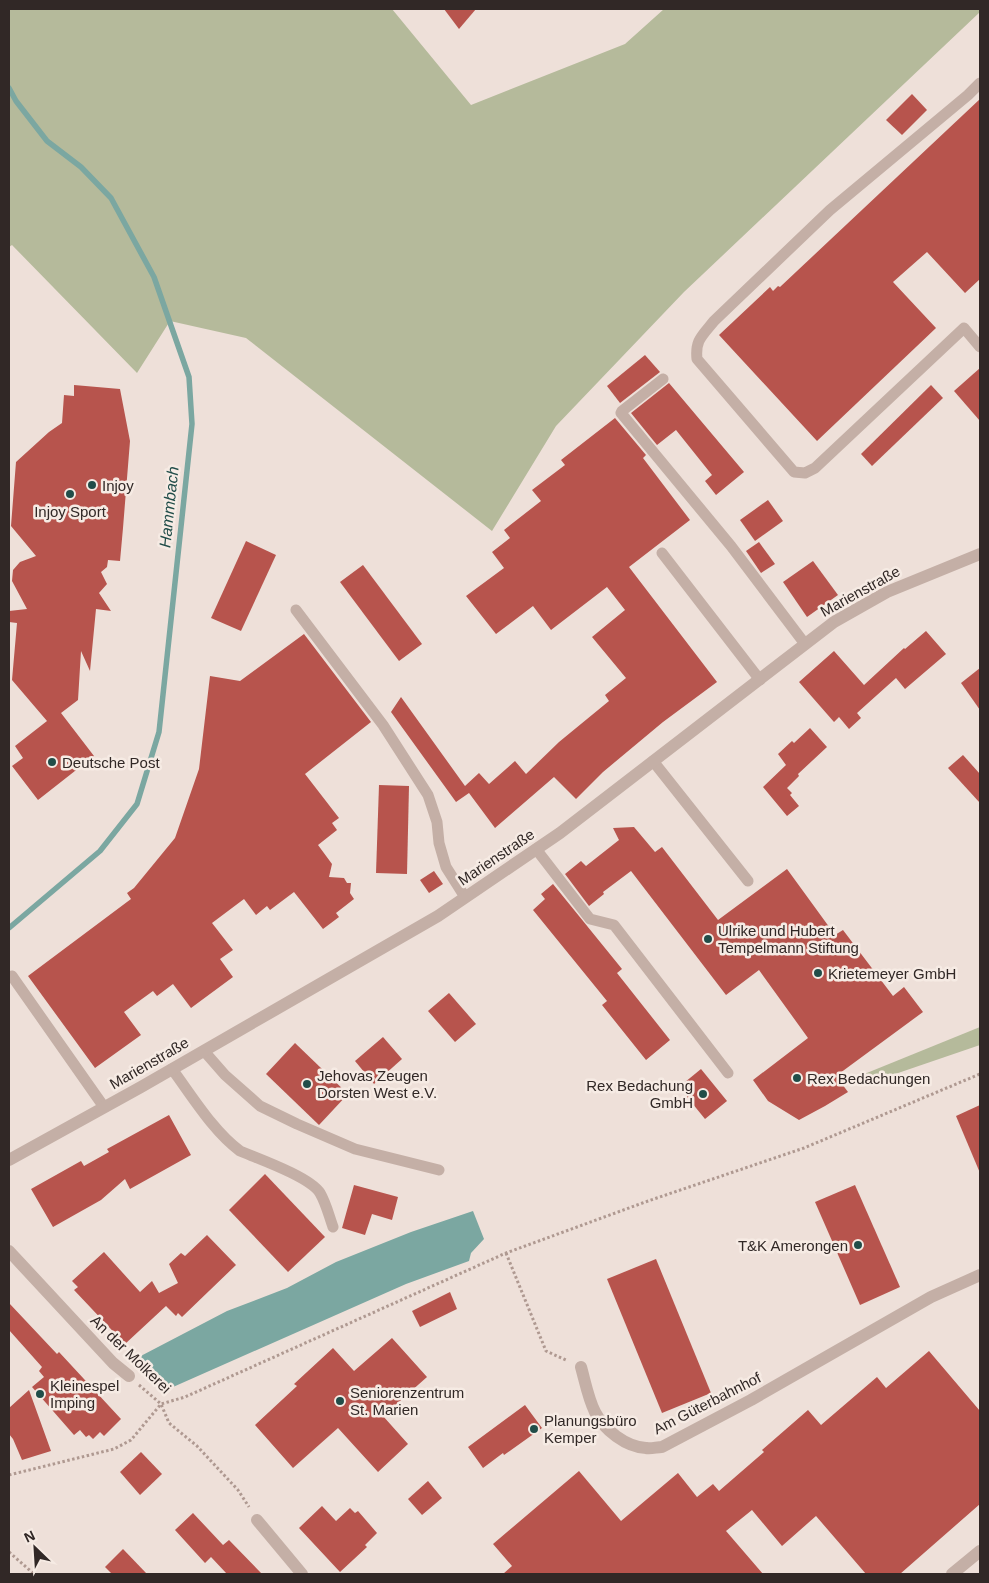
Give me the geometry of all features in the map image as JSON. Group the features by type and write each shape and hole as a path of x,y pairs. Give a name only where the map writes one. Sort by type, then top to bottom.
{"street":[{"name":"Marienstraße","path":"9,1160 438,916 560,833 834,622 887,592 980,554"},
{"name":"An der Molkerei","path":"9,1252 113,1363 129,1376"},
{"name":"Am Güterbahnhof","path":"581,1367 595,1411 605,1426 618,1438 634,1446 647,1448 662,1446 751,1400 931,1297 980,1275"},
{"path":"258,1520 302,1574"},
{"path":"952,1574 980,1551"}],"lane":[{"path":"980,84 830,210 714,320 698,341 696,347 697,360 794,472 805,474 815,468 964,328 980,347"},
{"path":"663,379 622,410 621,413 731,546 805,644"},
{"path":"662,553 760,680"},
{"path":"296,610 383,725 423,788 432,806 446,867 465,897"},
{"path":"653,761 748,882"},
{"path":"536,849 590,919 614,925 728,1072"},
{"path":"12,976 104,1107"},
{"path":"204,1050 225,1075 260,1106 355,1149 439,1170"},
{"path":"172,1069 194,1100 232,1145 240,1151 305,1180 316,1188 322,1197 333,1227"}],"path":[{"path":"9,1475 114,1449 131,1440 161,1404 185,1397 506,1253 648,1201 804,1148 980,1074"},
{"path":"506,1253 546,1351 581,1367"},
{"name":"An der Molkerei","path":"129,1376 161,1404 169,1423 198,1446 238,1490 258,1520"},
{"path":"9,1552 34,1574"}],"green space":[{"path":"9,9 392,9 471,105 625,44 664,9 980,9 980,12 684,292 556,426 492,531 246,338 170,321 137,373 12,245 9,247"},
{"path":"980,1027 980,1045 863,1085 852,1079"}],"water":[{"path":"473,1211 484,1239 471,1253 469,1261 406,1284 164,1391 135,1359 227,1311 287,1288 336,1262 411,1232"}],"building":[{"path":"444,9 476,9 459,29"},
{"path":"912,94 927,110 902,135 886,120"},
{"path":"980,99 980,279 965,293 927,252 893,282 936,328 817,441 719,335 770,287 773,291 778,286 780,287"},
{"path":"645,355 660,372 620,403 607,386"},
{"path":"980,368 980,421 954,391"},
{"path":"669,383 744,472 716,495 705,481 712,475 676,430 657,445 631,413"},
{"path":"74,385 120,389 130,441 123,528 120,561 108,560 107,567 101,572 107,584 99,593 111,611 96,609 90,671 81,651 78,700 61,713 94,756 38,800 12,766 23,758 15,746 47,721 12,680 17,623 9,622 9,611 27,609 12,581 13,570 20,562 36,556 11,526 16,462 49,432 62,423 64,395 74,396"},
{"path":"931,385 943,398 872,466 861,454"},
{"path":"615,418 646,455 643,458 690,520 629,567 717,682 663,722 603,772 576,799 554,777 495,828 469,793 456,802 391,712 401,697 465,786 479,773 489,784 515,761 526,774 559,742 609,701 605,695 626,678 592,637 625,610 607,587 551,630 533,606 496,634 466,596 504,568 492,552 510,538 504,530 541,501 532,490 565,465 561,460"},
{"path":"768,500 783,521 755,541 740,520"},
{"path":"246,541 276,555 241,631 211,618"},
{"path":"759,542 775,564 761,573 746,551"},
{"path":"813,561 838,595 807,617 783,582"},
{"path":"363,565 422,644 399,661 340,582"},
{"path":"926,631 946,654 905,689 896,678 857,713 861,718 849,729 839,717 834,722 799,682 834,651 864,685 904,648"},
{"path":"304,634 371,722 305,774 339,818 332,823 337,830 318,845 332,864 329,877 344,878 347,883 351,883 350,893 354,899 336,913 339,917 323,929 294,892 270,910 267,906 256,915 244,899 212,923 233,950 220,959 233,977 191,1008 173,984 157,996 153,991 124,1012 141,1035 95,1068 28,976 131,899 127,893 134,888 175,838 199,769 210,676 240,681"},
{"path":"980,668 980,710 961,683"},
{"path":"810,728 827,747 798,774 799,776 787,788 799,806 787,816 763,787 786,765 778,754 792,741 794,743"},
{"path":"963,755 980,774 980,803 948,768"},
{"path":"379,785 409,786 407,874 376,873"},
{"path":"634,827 655,852 662,847 718,920 787,869 835,935 843,930 893,996 904,987 923,1012 836,1076 848,1092 825,1106 799,1120 768,1101 753,1080 808,1038 759,970 726,995 631,871 603,892 604,894 589,906 565,874 581,861 586,866 619,840 613,828"},
{"path":"434,871 443,884 429,893 420,880"},
{"path":"553,884 622,969 617,973 670,1040 646,1060 602,1005 607,1001 533,910 545,899 541,894"},
{"path":"449,993 476,1024 455,1042 428,1011"},
{"path":"383,1037 402,1059 374,1084 355,1061"},
{"name":"Jehovas Zeugen Dorsten West e.V.","path":"295,1043 348,1094 319,1125 266,1074"},
{"name":"Rex Bedachung GmbH","path":"701,1069 727,1101 705,1119 679,1087"},
{"path":"980,1105 980,1173 956,1116"},
{"path":"169,1115 191,1155 130,1189 125,1179 101,1200 53,1227 31,1189 81,1161 84,1166 109,1152 107,1149"},
{"path":"265,1174 325,1237 288,1272 229,1210"},
{"path":"354,1185 398,1197 392,1220 372,1214 365,1235 342,1228"},
{"name":"T&K Amerongen","path":"855,1185 900,1287 860,1305 815,1202"},
{"path":"207,1235 236,1265 182,1317 178,1313 176,1316 166,1306 125,1344 74,1290 78,1287 72,1281 104,1252 140,1292 152,1281 159,1293 178,1283 169,1264 181,1253 185,1256"},
{"path":"656,1259 711,1393 662,1413 607,1279"},
{"path":"450,1292 457,1309 420,1327 412,1311"},
{"path":"9,1303 57,1354 59,1352 121,1419 104,1436 100,1432 93,1439 89,1435 86,1437 80,1430 74,1435 32,1387 44,1377 39,1371 42,1367 9,1330"},
{"name":"Seniorenzentrum St. Marien","path":"392,1338 427,1377 383,1416 408,1444 378,1472 338,1428 293,1468 255,1425 297,1386 294,1384 333,1348 354,1371"},
{"path":"929,1351 980,1411 980,1504 900,1574 866,1574 816,1516 782,1546 752,1510 726,1531 763,1574 503,1574 512,1566 493,1544 579,1471 621,1521 678,1473 697,1497 713,1484 719,1491 808,1410 821,1425 877,1377 886,1388"},
{"path":"29,1390 51,1451 22,1460 9,1434 9,1408"},
{"path":"525,1405 542,1428 483,1468 468,1447"},
{"path":"141,1452 162,1474 140,1495 120,1472"},
{"path":"428,1481 442,1498 422,1515 408,1499"},
{"path":"322,1506 336,1521 350,1508 355,1513 358,1511 377,1533 365,1545 367,1547 340,1572 299,1528"},
{"path":"193,1513 223,1545 229,1540 262,1574 227,1574 211,1557 205,1563 175,1530"},
{"path":"123,1549 147,1574 112,1574 105,1567"}],"waterway":[{"name":"Hammbach","path":"9,88 16,101 47,141 81,167 111,198 154,277 189,377 192,424 159,732 137,804 100,851 9,928"}],"place":[{"name":"Injoy","path":"92,485"},
{"name":"Injoy Sport","path":"70,494"},
{"name":"Deutsche Post","path":"52,762"},
{"name":"Ulrike und Hubert Tempelmann Stiftung","path":"708,939"},
{"name":"Krietemeyer GmbH","path":"818,973"},
{"name":"Rex Bedachungen","path":"797,1078"},
{"name":"Jehovas Zeugen Dorsten West e.V.","path":"307,1084"},
{"name":"Rex Bedachung GmbH","path":"703,1094"},
{"name":"T&K Amerongen","path":"858,1245"},
{"name":"Kleinespel Imping","path":"40,1394"},
{"name":"Seniorenzentrum St. Marien","path":"340,1401"},
{"name":"Planungsbüro Kemper","path":"534,1429"}]}
